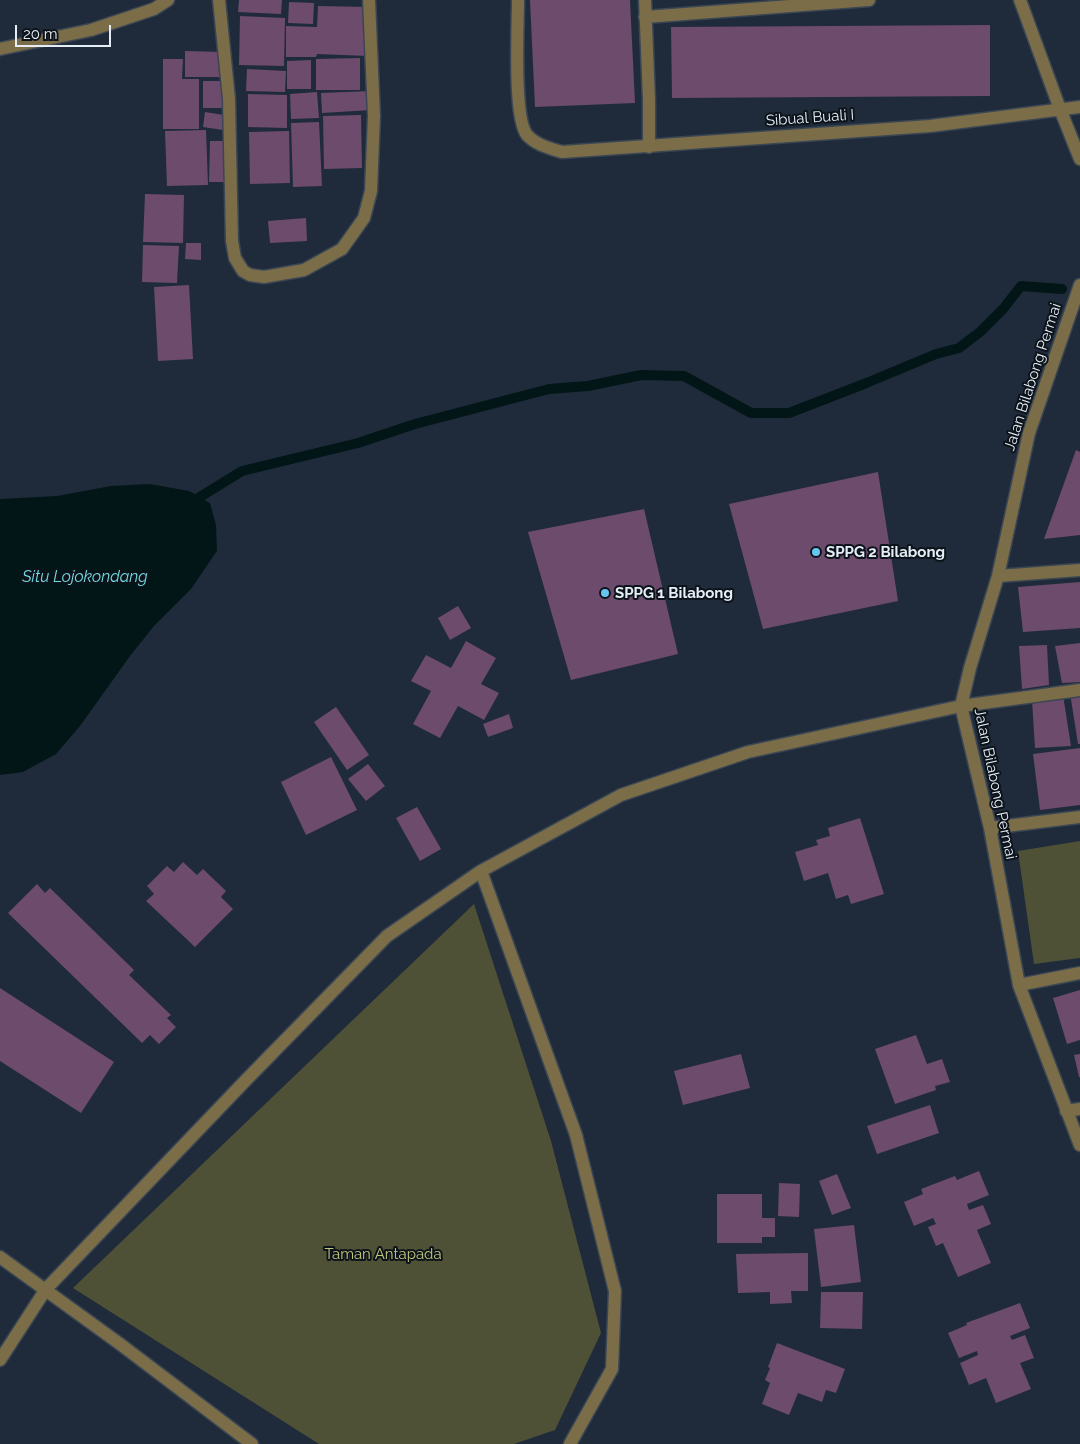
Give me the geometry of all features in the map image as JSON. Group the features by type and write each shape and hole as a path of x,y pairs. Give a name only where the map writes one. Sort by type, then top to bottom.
{"street":[{"path":"0,50 91,30 154,9 168,0"},
{"path":"219,0 228,99 232,241 235,258 243,271 250,275 264,277 304,270 342,249 364,218 371,191 374,116 369,0"},
{"name":"Sibual Buali I","path":"518,0 517,76 521,124 527,135 541,146 562,152 930,126 1080,107"},
{"path":"645,0 649,147"},
{"path":"645,18 869,0"},
{"path":"1020,0 1080,159"},
{"name":"Jalan Bilabong Permai","path":"1080,285 1029,433 998,576 970,668 961,706 990,828 1019,985 1080,1145"},
{"path":"998,576 1080,570"},
{"path":"0,1360 46,1289 387,936 481,871 621,795 748,752 961,706 1080,690"},
{"path":"990,828 1080,817"},
{"path":"481,871 576,1135 615,1291 612,1369 570,1444"},
{"path":"1019,985 1080,973"},
{"path":"1066,1111 1080,1109"},
{"path":"0,1257 46,1289 252,1444"}],"green space":[{"path":"1080,841 1080,958 1034,964 1018,851"},
{"name":"Taman Antapada","path":"474,904 551,1141 601,1333 555,1430 514,1444 319,1444 73,1288"}],"water":[{"name":"Situ Lojokondang","path":"150,484 189,491 210,503 216,525 217,551 191,589 154,626 80,726 56,754 23,772 0,775 0,499 57,496 111,486"}],"building":[{"path":"239,0 282,0 281,14 238,12"},
{"path":"530,0 630,0 635,103 535,107"},
{"path":"289,2 314,3 313,24 288,23"},
{"path":"318,6 369,7 368,56 317,54 316,57 286,57 286,26 317,27"},
{"path":"240,16 285,18 284,66 239,65"},
{"path":"990,25 990,96 672,98 671,27"},
{"path":"185,51 223,52 223,77 185,77"},
{"path":"360,58 360,90 316,90 316,59"},
{"path":"163,59 183,59 182,79 199,79 199,129 163,129"},
{"path":"311,60 311,89 287,89 287,61"},
{"path":"247,69 286,71 285,92 246,91"},
{"path":"203,81 224,81 224,108 203,108"},
{"path":"370,91 371,110 322,113 321,93"},
{"path":"317,92 319,118 291,119 290,94"},
{"path":"248,94 287,95 287,128 248,127"},
{"path":"205,112 224,115 223,130 203,127"},
{"path":"361,115 362,168 324,169 323,116"},
{"path":"319,122 322,186 293,187 291,123"},
{"path":"206,130 208,185 167,186 165,131"},
{"path":"289,131 290,183 250,184 249,132"},
{"path":"210,141 226,141 226,182 209,182"},
{"path":"145,194 184,195 183,243 143,242"},
{"path":"306,218 307,241 270,243 268,221"},
{"path":"186,243 201,243 201,260 185,259"},
{"path":"143,245 179,246 177,283 142,282"},
{"path":"189,285 193,359 158,361 154,287"},
{"path":"1076,450 1080,452 1080,535 1044,539"},
{"name":"SPPG 2 Bilabong","path":"878,472 898,601 763,629 729,504"},
{"name":"SPPG 1 Bilabong","path":"644,509 678,654 571,680 528,532"},
{"path":"1080,582 1080,628 1023,632 1018,587"},
{"path":"458,606 471,628 450,640 438,618"},
{"path":"466,641 496,658 481,684 499,693 484,720 458,706 440,738 413,724 431,691 411,681 426,655 451,668"},
{"path":"1080,643 1080,682 1062,683 1055,646"},
{"path":"1047,645 1049,685 1022,689 1019,646"},
{"path":"1080,691 1080,744 1078,744 1070,693"},
{"path":"1063,695 1071,746 1035,748 1032,700"},
{"path":"336,707 369,755 347,770 314,722"},
{"path":"509,714 513,728 488,737 483,724"},
{"path":"1080,748 1080,805 1040,810 1033,754"},
{"path":"331,757 357,810 306,835 281,782"},
{"path":"368,764 385,786 366,801 348,779"},
{"path":"417,807 441,849 420,861 396,818"},
{"path":"860,818 884,894 851,904 848,895 836,899 828,873 804,881 795,852 818,845 816,840 830,836 828,828"},
{"path":"183,862 197,875 203,869 226,891 221,897 233,909 195,947 146,901 154,894 147,886 167,866 174,872"},
{"path":"37,884 45,893 50,888 134,970 129,975 171,1015 167,1018 176,1027 159,1044 150,1035 142,1043 8,913"},
{"path":"0,988 114,1062 81,1113 0,1061"},
{"path":"1080,990 1080,1040 1067,1044 1053,998"},
{"path":"916,1035 927,1064 942,1059 950,1082 935,1086 936,1090 895,1104 875,1049"},
{"path":"741,1054 750,1088 683,1105 674,1071"},
{"path":"1080,1054 1080,1077 1079,1077 1074,1055"},
{"path":"930,1105 939,1133 877,1154 867,1126"},
{"path":"979,1171 989,1195 967,1204 969,1210 983,1205 991,1224 977,1230 991,1263 958,1277 943,1243 936,1246 928,1227 936,1224 933,1218 914,1226 904,1202 923,1194 921,1189 955,1176 957,1180"},
{"path":"837,1174 851,1208 832,1215 819,1181"},
{"path":"779,1183 800,1184 799,1217 778,1216"},
{"path":"717,1194 762,1194 762,1218 775,1218 775,1237 762,1237 762,1243 717,1243"},
{"path":"854,1225 861,1282 821,1287 814,1229"},
{"path":"808,1253 808,1291 791,1291 792,1303 770,1304 770,1292 738,1293 736,1254"},
{"path":"821,1292 863,1292 862,1329 820,1328"},
{"path":"1020,1303 1030,1328 1010,1336 1012,1340 1025,1335 1034,1358 1020,1363 1031,1389 996,1403 986,1378 969,1385 960,1363 978,1355 977,1351 959,1358 948,1333 967,1325 966,1323"},
{"path":"777,1343 845,1369 836,1393 826,1390 822,1402 798,1393 789,1415 762,1404 770,1383 765,1380 770,1368 768,1367"}],"waterway":[{"path":"195,500 242,471 358,443 415,424 549,389 588,386 641,375 684,376 751,413 789,413 936,354 959,348 980,332 1003,309 1021,286 1062,289"}],"place":[{"name":"SPPG 2 Bilabong","path":"816,552"},
{"name":"SPPG 1 Bilabong","path":"605,593"}]}
